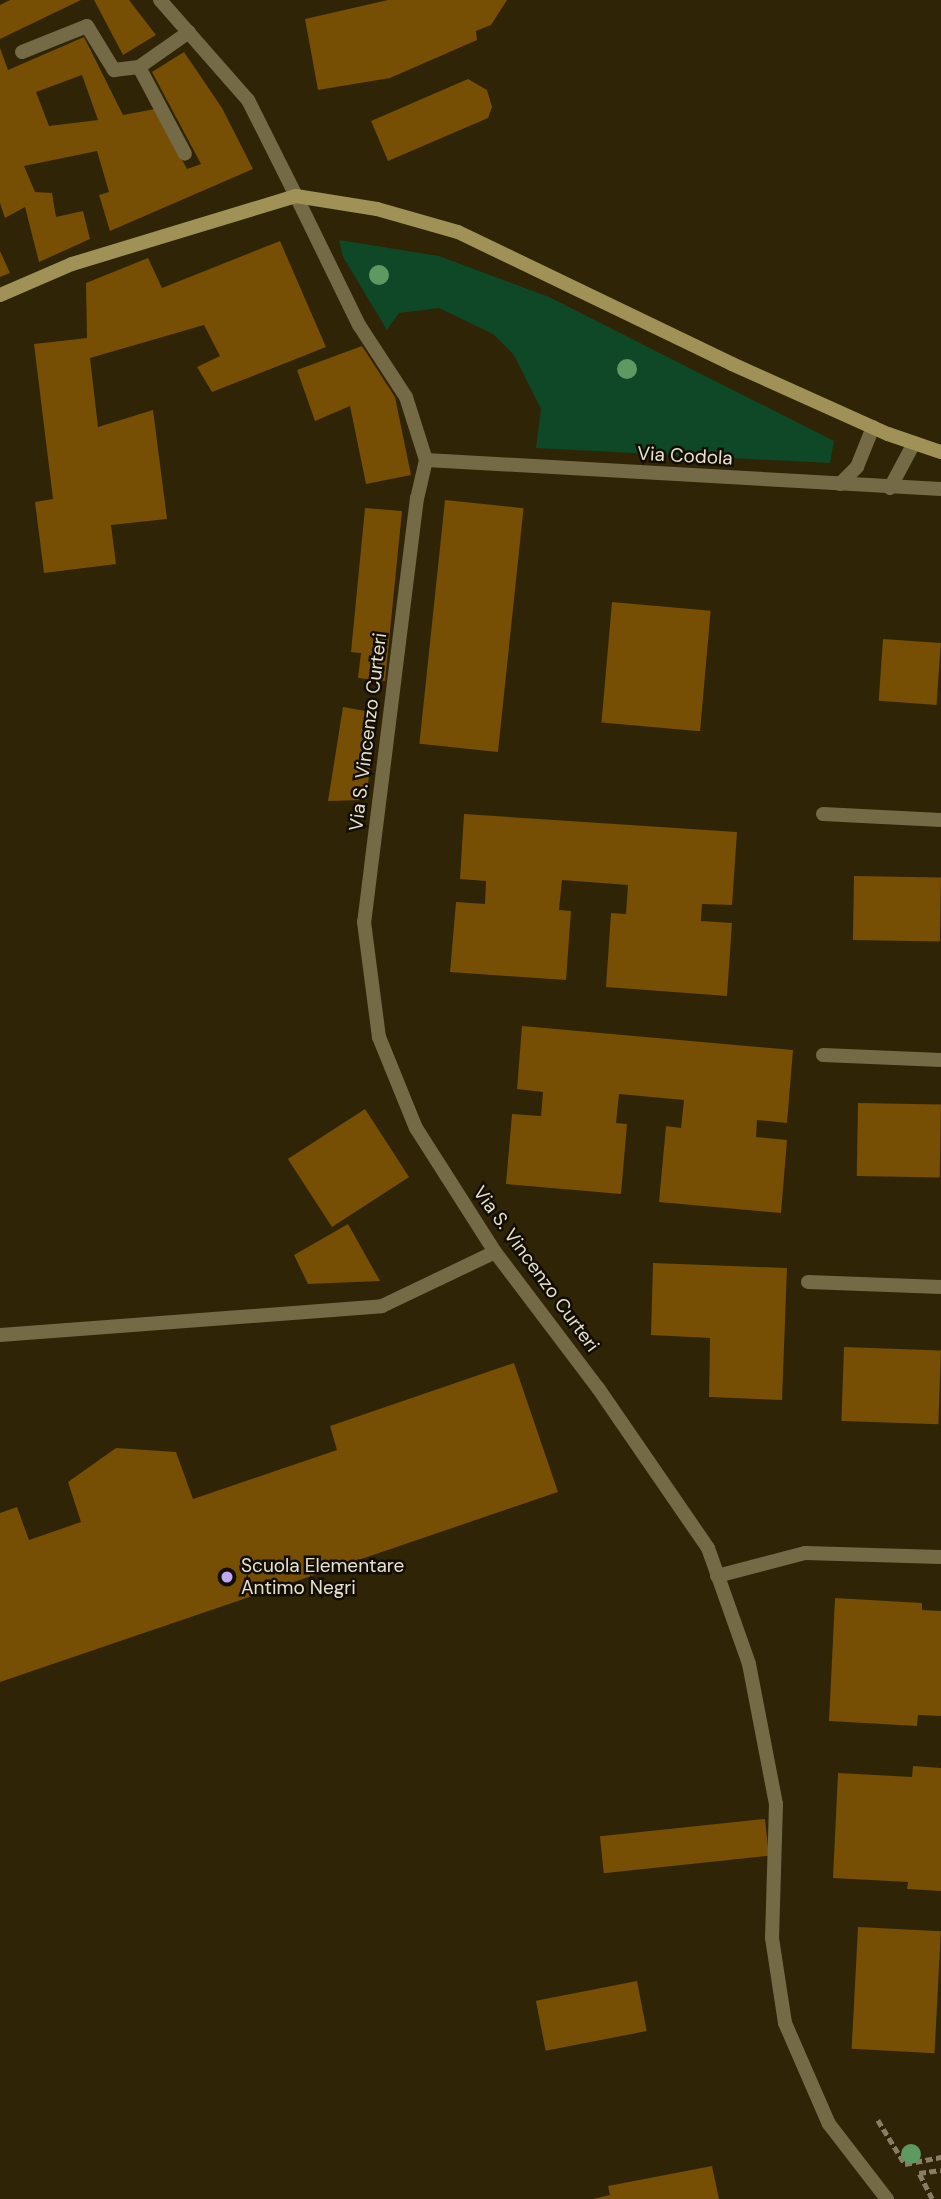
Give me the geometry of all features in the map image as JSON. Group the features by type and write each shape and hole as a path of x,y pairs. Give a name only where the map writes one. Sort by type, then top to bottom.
{"main road":[{"path":"0,295 72,264 296,196 377,209 458,232 873,427 941,452"}],"street":[{"path":"164,2 248,100 359,325 406,397 426,460"},
{"path":"22,52 87,26 114,70 139,67 189,32"},
{"path":"139,67 185,153"},
{"path":"840,485 857,467 873,427"},
{"path":"890,488 914,443"},
{"name":"Via Codola","path":"426,460 941,489"},
{"name":"Via S. Vincenzo Curteri","path":"426,460 417,498 364,922 379,1037 416,1128 495,1252 606,1399 708,1548 749,1664 776,1804 772,1938 785,2023 829,2123 887,2199"},
{"path":"823,814 941,820"},
{"path":"823,1055 941,1060"},
{"path":"0,1335 382,1306 495,1252"},
{"path":"808,1282 941,1287"},
{"path":"717,1576 806,1553 941,1557"}],"path":[{"path":"878,2120 905,2164 941,2157"},
{"path":"932,2199 919,2173 941,2170"}],"green space":[{"path":"339,240 439,256 549,297 834,441 830,463 536,448 541,409 514,355 493,334 439,308 399,313 387,330 343,257"}],"building":[{"path":"10,0 81,0 0,39 0,5"},
{"path":"94,0 129,0 156,35 123,55"},
{"path":"388,0 507,0 491,25 476,31 477,40 390,78 318,90 305,19"},
{"path":"84,37 123,115 155,109 187,169 201,164 152,72 184,52 222,108 253,169 110,231 99,195 109,192 97,151 24,166 35,192 52,193 56,217 83,211 90,239 39,262 25,207 5,218 0,203 0,48 8,70","holes":["82,75 98,120 49,126 36,92"]},
{"path":"468,79 487,90 492,107 488,118 388,161 371,121"},
{"path":"280,241 326,347 212,392 197,367 220,356 204,325 90,358 98,427 153,410 167,519 111,525 116,564 44,573 35,502 53,499 34,344 87,338 86,283 148,258 162,288"},
{"path":"0,251 10,273 0,277"},
{"path":"362,346 395,397 411,475 366,484 350,406 315,421 297,370"},
{"path":"445,500 524,508 498,752 419,744"},
{"path":"365,508 402,511 385,681 358,678 361,653 351,652"},
{"path":"612,602 711,611 700,731 601,723"},
{"path":"883,639 941,643 937,705 879,701"},
{"path":"343,707 377,713 366,800 328,801"},
{"path":"464,814 737,832 732,905 702,904 701,921 732,923 727,996 606,987 611,913 626,914 628,885 562,880 559,910 571,911 566,980 450,972 456,902 485,904 486,881 460,879"},
{"path":"854,876 941,878 940,942 853,940"},
{"path":"522,1026 793,1050 787,1123 757,1120 756,1137 787,1140 781,1213 659,1202 666,1126 681,1128 684,1100 619,1094 616,1123 627,1124 621,1194 506,1184 512,1114 541,1116 543,1092 517,1089"},
{"path":"858,1103 941,1104 940,1177 857,1176"},
{"path":"365,1109 409,1177 332,1227 288,1159"},
{"path":"348,1224 380,1281 308,1284 294,1255"},
{"path":"653,1263 787,1268 782,1400 709,1397 710,1338 651,1335"},
{"path":"844,1347 941,1350 938,1424 841,1421"},
{"path":"514,1363 558,1492 0,1682 0,1513 17,1507 29,1540 81,1522 68,1482 116,1448 176,1452 193,1499 337,1450 330,1426"},
{"path":"835,1598 922,1603 922,1610 941,1611 941,1716 918,1715 917,1726 829,1721"},
{"path":"913,1766 941,1768 941,1891 907,1889 908,1882 833,1878 838,1773 912,1777"},
{"path":"765,1819 769,1856 604,1873 600,1836"},
{"path":"858,1927 941,1931 935,2053 852,2049"},
{"path":"637,1981 647,2031 546,2051 536,2001"},
{"path":"712,2166 719,2199 593,2199 610,2195 608,2186"}],"place":[{"name":"Scuola Elementare Antimo Negri","path":"227,1577"}]}
